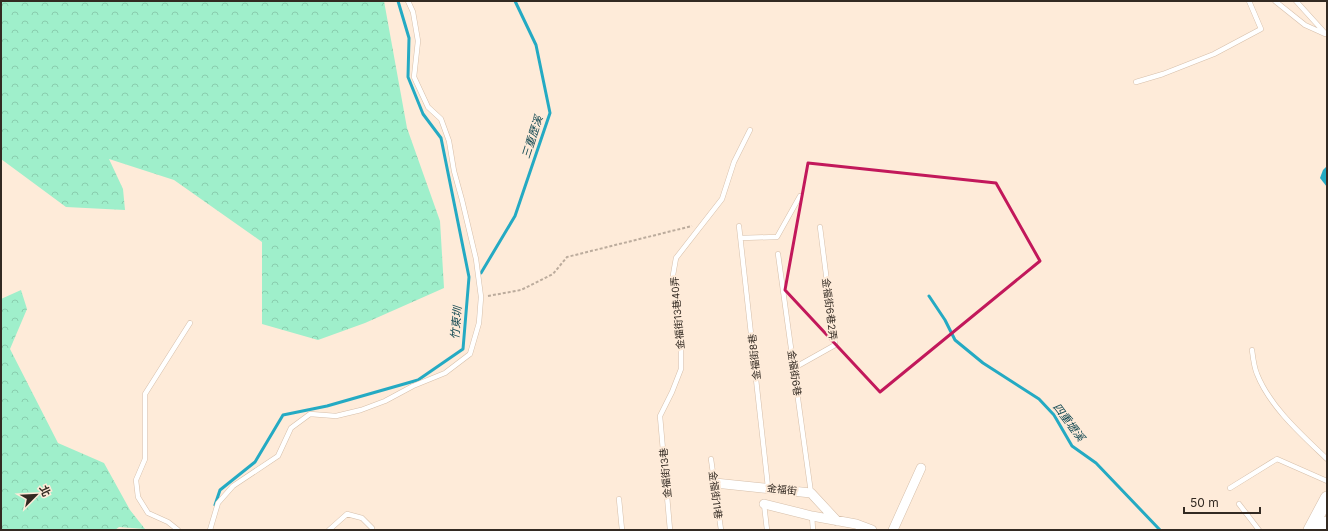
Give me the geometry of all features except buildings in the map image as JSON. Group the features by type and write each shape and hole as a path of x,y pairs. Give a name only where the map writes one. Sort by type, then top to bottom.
{"main road":[{"path":"1310,530 1327,498"},
{"path":"1323,530 1327,523"}],"street":[{"path":"893,530 921,468"},
{"name":"金福街","path":"715,483 768,487 811,493 837,521"},
{"name":"金福街","path":"764,504 872,530"}],"lane":[{"path":"210,530 218,503 233,486 278,456 291,428 310,414 336,416 362,410 445,373 470,354 479,323 482,297 476,259 454,171 449,141 441,120 428,107 414,77 418,41 413,12 408,1"},
{"path":"1136,82 1163,74 1214,54 1261,29 1249,1"},
{"path":"1275,1 1305,25 1326,35"},
{"path":"1296,1 1326,35"},
{"name":"金福街13巷40弄","path":"660,416 681,369 681,335 673,275 676,258 722,199 734,162 750,130"},
{"path":"741,238 777,237 800,196"},
{"name":"金福街8巷","path":"739,226 768,487"},
{"name":"金福街6巷2弄","path":"794,368 835,345 820,227"},
{"name":"金福街6巷","path":"778,254 811,493"},
{"path":"178,530 168,522 148,513 138,497 136,480 145,459 145,394 190,323"},
{"path":"1252,350 1257,374 1270,398 1298,432 1327,459"},
{"name":"金福街13巷","path":"660,416 670,530"},
{"name":"金福街11巷","path":"711,459 721,530"},
{"path":"1230,488 1277,459 1327,481"},
{"path":"618,499 622,530"},
{"path":"764,504 766,530"},
{"path":"1239,504 1259,530"},
{"path":"329,530 347,514 362,518 372,528"},
{"path":"812,516 813,530"}],"path":[{"path":"482,297 522,290 553,274 567,257 704,223"}],"highlighted area":[{"path":"808,163 996,183 1040,261 880,392 785,290"}],"green space":[{"path":"1,1 384,1 407,128 440,221 444,288 365,323 318,340 262,324 262,242 174,180 109,159 123,189 125,210 66,207 1,159"},
{"path":"21,290 27,309 10,349 58,443 104,463 130,510 145,529 119,527 115,530 1,530 1,299"}],"water":[{"path":"1327,166 1327,187 1320,178 1323,170"}],"waterway":[{"name":"竹東圳","path":"215,505 220,490 255,462 283,415 327,406 418,380 463,349 469,277 441,138 423,114 408,77 409,38 398,1"},
{"name":"三重歷溪","path":"481,273 515,216 550,113 536,45 515,1"},
{"name":"四重壢溪","path":"929,296 945,320 955,340 983,363 1039,399 1054,415 1072,446 1096,463 1160,530"}]}
